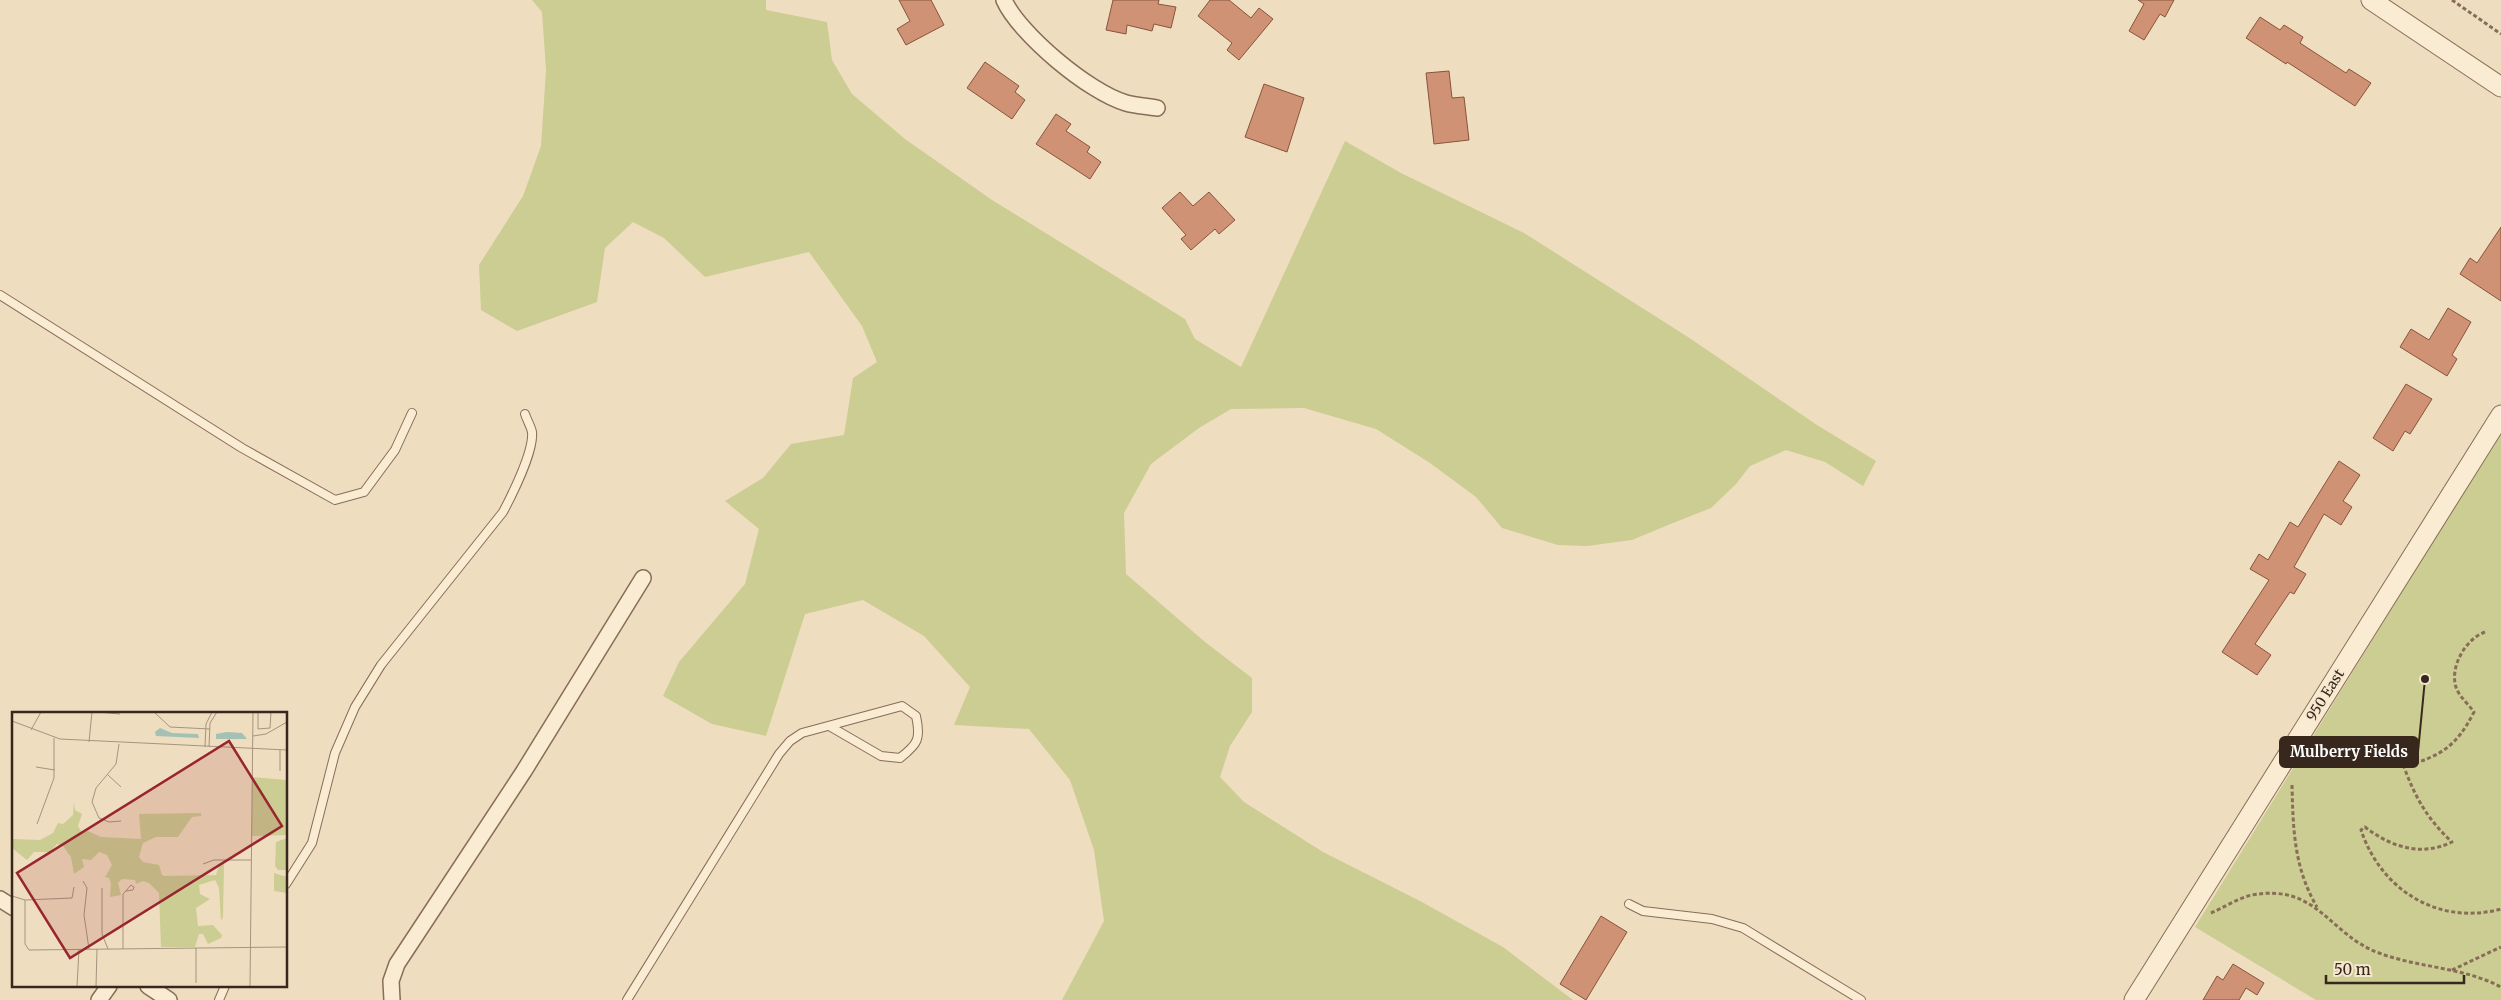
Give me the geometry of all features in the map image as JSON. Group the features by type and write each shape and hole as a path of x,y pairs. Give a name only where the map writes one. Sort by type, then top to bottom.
{"street":[{"path":"1004,0 1038,43 1090,86 1125,103 1157,108"},
{"path":"2371,0 2501,87"},
{"name":"950 East","path":"2134,1000 2501,415"},
{"path":"392,1000 391,981 397,964 524,770 643,578"},
{"path":"0,900 12,907"},
{"path":"99,1000 108,988"},
{"path":"151,988 169,1000"}],"lane":[{"path":"0,295 242,448 335,500 364,492 395,450 412,413"},
{"path":"288,881 312,843 336,752 355,707 381,664 503,512 515,489 528,451 532,432 525,414"},
{"path":"627,1000 779,754 790,741 802,733 831,727 902,706 916,716 920,734 914,747 900,758 881,756 831,727"},
{"path":"1629,904 1643,911 1712,920 1743,928 1861,1000"},
{"path":"219,1000 224,988"}],"path":[{"path":"2452,0 2501,34"},
{"path":"2485,632 2473,638 2457,663 2455,676 2457,689 2474,712 2463,733 2443,751 2426,760 2404,766 2414,794 2423,810 2434,826 2452,842 2432,849 2414,850 2381,839 2365,827 2361,830 2372,859 2398,888 2414,898 2431,907 2449,912 2468,914 2501,909"},
{"path":"2286,792 2292,784 2296,851 2306,889 2317,907 2350,936 2380,954 2451,970 2501,987"},
{"path":"2216,905 2211,913 2251,895 2273,893 2292,896 2317,907"},
{"path":"2451,970 2501,947"}],"green space":[{"path":"532,0 766,0 766,10 827,22 832,60 852,94 905,139 992,200 1185,319 1195,339 1241,367 1345,141 1401,173 1524,233 1688,337 1817,425 1876,461 1863,486 1825,462 1786,450 1750,466 1736,484 1711,508 1632,540 1587,546 1558,545 1502,528 1476,497 1430,463 1376,429 1304,408 1231,409 1199,428 1151,464 1124,513 1126,574 1205,642 1252,678 1252,712 1230,746 1220,777 1244,802 1323,852 1420,901 1503,947 1573,1000 1062,1000 1104,921 1094,850 1070,780 1029,729 954,725 970,687 924,636 863,600 805,614 766,736 712,724 663,696 679,662 745,584 759,529 725,501 763,478 791,444 844,435 853,378 877,362 862,326 809,252 705,277 664,238 633,222 605,248 597,302 517,331 481,310 479,265 523,196 541,146 546,70 542,12"},
{"path":"2501,432 2501,1000 2316,1000 2195,927"}],"building":[{"path":"899,0 931,0 944,25 906,45 897,29 910,21"},
{"path":"1113,0 1159,0 1158,4 1176,7 1171,28 1154,24 1152,31 1127,25 1126,34 1106,30"},
{"path":"1210,0 1229,0 1251,18 1259,8 1273,19 1239,60 1227,50 1232,43 1198,16"},
{"path":"2138,0 2174,0 2165,17 2160,14 2144,40 2129,31 2144,4"},
{"path":"2260,17 2280,30 2284,25 2303,37 2300,43 2346,73 2349,69 2371,83 2355,106 2246,38"},
{"path":"985,62 1019,86 1015,92 1025,100 1012,119 967,88"},
{"path":"1449,71 1452,98 1464,97 1469,140 1434,144 1426,73"},
{"path":"1264,84 1304,98 1287,152 1245,137"},
{"path":"1056,114 1071,124 1066,131 1090,147 1087,152 1101,162 1090,179 1036,144"},
{"path":"1180,192 1193,206 1209,192 1235,220 1219,234 1215,229 1191,250 1181,239 1186,235 1162,208"},
{"path":"2501,227 2501,301 2460,274 2470,258 2477,263"},
{"path":"2448,308 2471,322 2452,355 2457,359 2447,376 2400,347 2411,329 2429,340"},
{"path":"2406,384 2432,399 2410,434 2405,431 2393,451 2373,438"},
{"path":"2339,461 2360,475 2343,501 2352,507 2341,525 2324,514 2294,567 2306,574 2294,594 2290,592 2255,644 2271,655 2257,675 2222,652 2269,580 2250,569 2259,554 2268,560 2290,522 2298,527"},
{"path":"1601,916 1627,932 1586,1000 1560,984"},
{"path":"2233,964 2264,983 2257,995 2246,988 2239,1000 2203,1000 2217,976 2223,980"}],"place":[{"name":"Mulberry Fields","path":"2425,679"}]}
